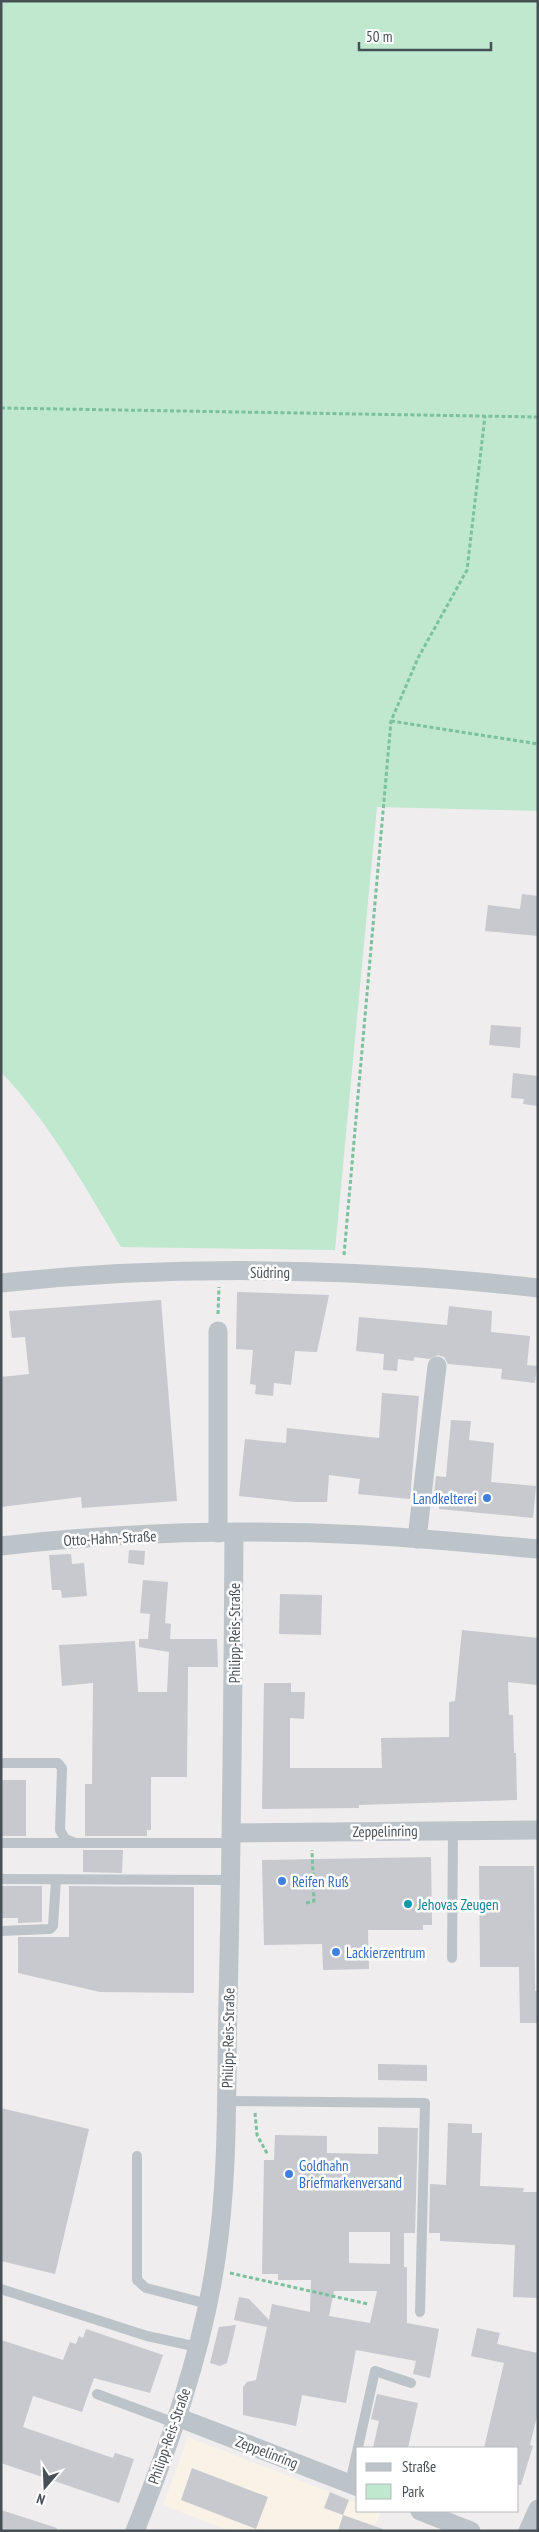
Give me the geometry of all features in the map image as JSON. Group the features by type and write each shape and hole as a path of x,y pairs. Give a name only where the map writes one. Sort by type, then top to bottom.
{"street":[{"name":"Südring","path":"1,1283 88,1275 220,1272 343,1273 438,1278 538,1288"},
{"path":"218,1330 226,1533"},
{"path":"418,1540 437,1366"},
{"name":"Otto-Hahn-Straße","path":"1,1546 226,1533 364,1535 538,1549"},
{"name":"Philipp-Reis-Straße","path":"135,2531 176,2420 198,2348 208,2304 223,2208 232,1838 226,1533"},
{"name":"Zeppelinring","path":"232,1838 312,1832 538,1830"},
{"name":"Zeppelinring","path":"176,2420 354,2485"},
{"path":"528,2531 538,2509"},
{"path":"423,2512 471,2531"}],"lane":[{"path":"1,1763 58,1762 62,1768 60,1830 65,1839 76,1844"},
{"path":"452,1958 453,1831"},
{"path":"1,1843 76,1844 232,1838"},
{"path":"1,1879 231,1880"},
{"path":"1,1931 50,1930 54,1926 56,1880"},
{"path":"227,2101 425,2103 420,2312"},
{"path":"137,2156 137,2280 146,2288 208,2304"},
{"path":"1,2289 146,2336 198,2348"},
{"path":"361,2447 375,2371 410,2383"},
{"path":"97,2394 176,2420"}],"path":[{"path":"1,408 538,417"},
{"path":"343,1273 391,721 418,658 467,570 485,416"},
{"path":"391,721 538,744"},
{"path":"218,1330 220,1272"},
{"path":"306,1903 314,1901 312,1832"},
{"path":"255,2101 258,2135 268,2155"},
{"path":"214,2270 368,2304"}],"shaded area":[{"path":"188,2437 356,2502 356,2512 381,2512 373,2531 229,2531 163,2505"}],"green space":[{"path":"1,1 538,1 538,811 377,807 335,1250 121,1247 51,1134 1,1072"}],"building":[{"path":"522,894 538,896 538,936 485,931 488,905 520,909"},
{"path":"491,1025 521,1027 520,1048 489,1045"},
{"path":"513,1073 538,1076 538,1106 523,1104 524,1099 511,1098"},
{"path":"237,1292 329,1295 317,1352 295,1351 291,1385 274,1383 273,1396 255,1394 256,1385 250,1384 253,1350 236,1349"},
{"path":"161,1300 177,1501 82,1508 81,1497 1,1507 1,1377 29,1374 25,1337 12,1338 9,1311"},
{"path":"449,1306 492,1311 491,1332 530,1336 527,1365 537,1366 535,1383 501,1379 502,1369 448,1364 444,1357 438,1355 429,1359 415,1357 413,1361 398,1359 397,1371 383,1370 384,1354 356,1351 359,1317 447,1325"},
{"path":"382,1393 419,1396 410,1499 358,1494 360,1479 329,1475 327,1502 295,1502 239,1496 245,1439 286,1443 287,1428 379,1438"},
{"path":"451,1420 471,1421 469,1440 494,1443 491,1482 536,1486 533,1518 439,1509 439,1502 433,1501 436,1476 446,1477"},
{"path":"129,1550 145,1551 144,1565 128,1563"},
{"path":"71,1554 72,1564 84,1563 87,1596 62,1598 61,1590 52,1590 49,1555"},
{"path":"143,1580 168,1582 165,1623 171,1624 170,1639 217,1639 218,1667 188,1667 187,1777 151,1777 151,1830 147,1830 147,1836 85,1836 85,1784 92,1784 93,1683 62,1686 59,1645 135,1641 138,1692 167,1692 169,1652 139,1647 139,1639 148,1639 150,1614 140,1613"},
{"path":"280,1594 322,1595 321,1635 279,1634"},
{"path":"462,1630 538,1638 538,1685 508,1682 509,1715 513,1715 514,1753 516,1753 517,1800 359,1805 359,1808 262,1809 264,1683 291,1683 291,1692 305,1692 304,1719 290,1718 290,1768 382,1768 381,1738 449,1737 449,1702 455,1701"},
{"path":"1,1780 26,1780 26,1836 1,1836"},
{"path":"83,1850 123,1850 122,1873 83,1872"},
{"path":"431,1857 432,1925 423,1925 423,1930 368,1930 369,1969 323,1970 322,1944 264,1945 262,1860"},
{"path":"479,1866 534,1866 535,1991 538,1991 538,2023 520,2023 519,1967 480,1967"},
{"path":"1,1886 42,1886 42,1922 18,1923 18,1918 1,1918"},
{"path":"69,1886 194,1887 194,1993 100,1992 18,1973 18,1937 69,1937"},
{"path":"378,2064 427,2065 427,2081 378,2080"},
{"path":"1,2108 89,2129 55,2274 1,2261"},
{"path":"448,2123 472,2124 472,2133 482,2133 480,2186 524,2188 523,2192 538,2192 538,2298 513,2297 515,2245 440,2241 440,2233 429,2233 430,2184 446,2185"},
{"path":"378,2127 418,2128 415,2233 404,2233 404,2267 407,2267 407,2323 439,2329 430,2378 413,2374 416,2361 356,2350 346,2403 302,2395 296,2426 243,2415 243,2387 247,2382 256,2380 267,2327 234,2320 239,2297 249,2299 269,2320 272,2304 310,2312 311,2280 278,2280 278,2274 262,2274 264,2160 274,2160 275,2135 327,2136 327,2153 378,2154","holes":["349,2232 390,2232 390,2264 349,2263","334,2291 377,2291 370,2323 329,2316"]},
{"path":"236,2325 227,2363 220,2366 210,2363 219,2327"},
{"path":"477,2328 500,2333 497,2344 538,2353 538,2412 530,2445 533,2446 521,2485 519,2485 519,2447 484,2447 504,2363 471,2356"},
{"path":"86,2329 163,2355 150,2393 94,2378 82,2412 33,2396 23,2427 113,2458 115,2453 134,2459 119,2503 1,2463 1,2340 63,2360 70,2342 76,2344 79,2336 83,2338"},
{"path":"377,2394 418,2403 408,2447 373,2447 379,2421 371,2419"},
{"path":"192,2468 268,2497 256,2529 181,2500"},
{"path":"330,2492 349,2500 343,2515 324,2508"},
{"path":"1,2510 57,2528 56,2531 1,2531"},
{"path":"343,2515 383,2529 383,2531 338,2531"}],"place":[{"name":"Landkelterei","path":"487,1498"},
{"name":"Reifen Ruß","path":"282,1881"},
{"name":"Jehovas Zeugen","path":"408,1904"},
{"name":"Lackierzentrum","path":"336,1952"},
{"name":"Goldhahn Briefmarkenversand","path":"289,2174"}]}
